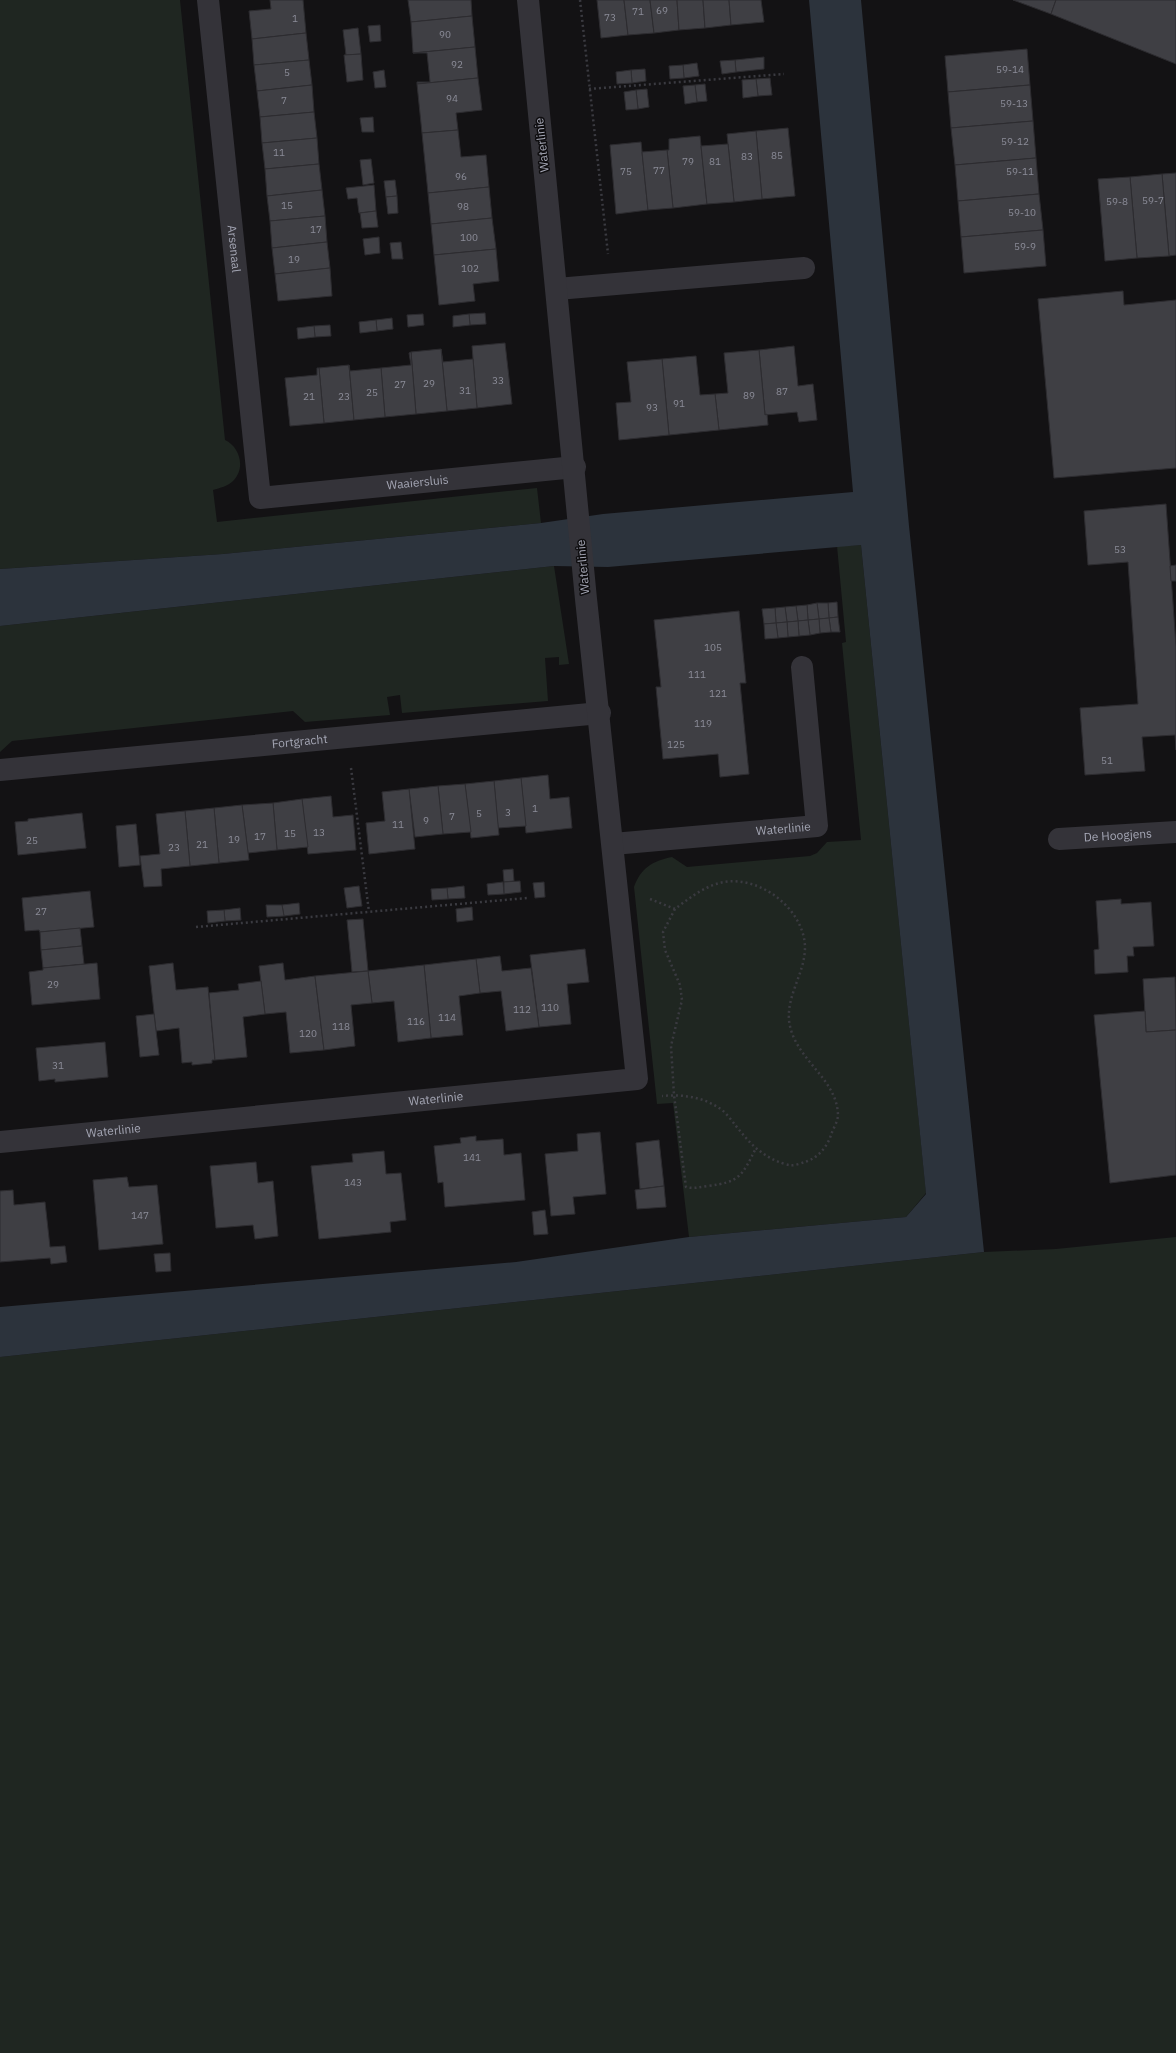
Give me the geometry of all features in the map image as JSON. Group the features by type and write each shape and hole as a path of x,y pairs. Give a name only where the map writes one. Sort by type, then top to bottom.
{"street":[{"name":"Arsenaal","path":"208,0 260,498"},
{"name":"Waterlinie","path":"0,1142 638,1079 600,713 586,599 578,502 528,0"},
{"path":"557,289 804,268"},
{"name":"Waaiersluis","path":"260,498 574,467"},
{"name":"Waterlinie","path":"613,844 817,826 802,667"},
{"name":"Fortgracht","path":"0,770 600,713"},
{"name":"De Hoogjens","path":"1059,839 1176,832"}],"path":[{"path":"580,0 612,284"},
{"path":"589,89 784,74"},
{"path":"347,737 369,912"},
{"path":"638,1079 651,1097 674,1095 699,1098 723,1110 756,1148 765,1156 790,1166 807,1161 821,1153 830,1139 838,1116 833,1092 803,1055 794,1038 789,1021 790,1002 803,964 805,946 799,927 792,913 780,900 760,886 736,881 717,883 704,889 675,909 663,932 665,950 680,986 682,1000 671,1046 674,1095 686,1187 691,1188 724,1184 738,1178 745,1170 756,1148"},
{"path":"196,927 527,898"},
{"path":"619,898 650,899 675,909"}],"shaded area":[{"path":"0,0 180,0 225,440 230,443 240,458 239,470 233,481 226,486 213,490 217,522 537,488 541,523 223,554 0,569"},
{"path":"809,0 861,0 909,526 984,1252 0,1357 0,1307 516,1262 689,1237 906,1217 926,1194 861,545 608,567 554,566 0,626 0,569 223,554 541,523 603,514 853,492"},
{"path":"861,545 926,1193 906,1217 689,1237 673,1103 657,1104 634,887 640,875 648,866 672,857 687,867 810,856 817,853 827,842 861,840 842,643 846,642 837,546"},
{"path":"554,566 569,664 559,665 559,657 545,658 548,701 402,713 400,695 387,697 390,715 305,722 293,711 12,741 0,752 0,626"},
{"path":"1176,1237 1176,2053 0,2053 0,1357 984,1252 1056,1249"}],"building":[{"path":"270,0 303,0 306,33 252,39 249,11 271,9"},
{"path":"408,0 471,0 472,16 411,22"},
{"path":"597,0 624,0 628,35 601,38"},
{"path":"624,0 650,0 654,33 628,35"},
{"path":"650,0 677,0 679,30 654,33"},
{"path":"677,0 703,0 705,28 679,30"},
{"path":"703,0 729,0 731,25 705,28"},
{"path":"729,0 761,0 764,22 731,25"},
{"path":"1013,0 1056,0 1051,14"},
{"path":"1056,0 1176,0 1176,64 1051,14"},
{"path":"472,16 475,47 413,53 411,22"},
{"path":"380,25 381,41 370,42 368,26"},
{"path":"358,28 361,54 346,55 343,30"},
{"path":"306,33 309,60 254,65 252,39"},
{"path":"475,47 478,78 417,84 417,82 430,82 427,53 413,53"},
{"path":"1027,49 1030,85 948,92 945,56"},
{"path":"361,54 363,80 347,82 344,55"},
{"path":"764,57 764,69 736,72 735,60"},
{"path":"309,60 312,85 257,91 254,65"},
{"path":"735,60 736,72 722,74 720,61"},
{"path":"697,63 699,76 684,78 683,65"},
{"path":"683,65 684,78 670,79 669,66"},
{"path":"645,69 646,81 632,83 631,70"},
{"path":"384,70 386,87 375,88 373,72"},
{"path":"631,70 632,83 617,84 616,72"},
{"path":"478,78 482,110 456,113 458,130 422,133 417,84"},
{"path":"770,78 772,95 758,96 756,79"},
{"path":"756,79 758,96 743,98 742,80"},
{"path":"705,84 707,101 697,102 695,85"},
{"path":"312,85 314,112 260,117 257,91"},
{"path":"695,85 697,102 685,104 683,86"},
{"path":"1030,85 1033,121 951,128 948,92"},
{"path":"647,89 649,107 638,109 636,90"},
{"path":"636,90 638,109 626,110 624,92"},
{"path":"314,112 317,138 262,143 260,117"},
{"path":"373,117 374,132 362,132 360,118"},
{"path":"1033,121 1036,158 955,165 951,128"},
{"path":"788,128 795,196 762,199 756,131"},
{"path":"458,130 461,157 486,155 489,187 428,193 422,133"},
{"path":"756,131 762,199 734,202 727,134"},
{"path":"700,136 707,204 673,208 667,150 669,150 669,139"},
{"path":"317,138 319,164 265,169 262,143"},
{"path":"641,142 648,210 616,214 610,145"},
{"path":"728,144 734,202 707,204 701,146"},
{"path":"667,150 673,208 648,210 642,152"},
{"path":"1036,158 1039,194 958,201 955,165"},
{"path":"371,159 374,183 363,185 360,160"},
{"path":"319,164 322,190 267,196 265,169"},
{"path":"1176,173 1176,255 1169,256 1162,174"},
{"path":"1162,174 1169,256 1137,258 1130,177"},
{"path":"1130,177 1137,258 1105,261 1098,179"},
{"path":"395,180 397,196 386,197 384,181"},
{"path":"374,185 376,211 359,213 357,198 348,199 346,188"},
{"path":"489,187 492,218 431,224 428,193"},
{"path":"322,190 325,216 270,221 267,196"},
{"path":"1039,194 1043,230 961,237 958,201"},
{"path":"397,196 398,213 388,214 386,197"},
{"path":"376,211 378,227 362,228 360,213"},
{"path":"325,216 327,242 272,248 270,221"},
{"path":"492,218 496,249 434,255 431,224"},
{"path":"1043,230 1046,266 964,273 961,237"},
{"path":"379,237 380,253 365,255 363,239"},
{"path":"327,242 330,268 275,274 272,248"},
{"path":"401,242 403,259 392,259 390,243"},
{"path":"496,249 499,281 473,284 475,301 439,305 434,255"},
{"path":"330,268 332,296 278,301 275,274"},
{"path":"1123,291 1124,305 1176,300 1176,468 1054,478 1038,299"},
{"path":"485,313 486,324 470,325 469,314"},
{"path":"423,314 424,325 408,327 407,315"},
{"path":"469,314 470,325 453,327 453,316"},
{"path":"392,318 393,329 377,331 376,320"},
{"path":"376,320 377,331 360,333 359,322"},
{"path":"330,325 331,336 315,337 314,326"},
{"path":"314,326 315,337 298,339 297,328"},
{"path":"505,343 512,404 477,408 472,346"},
{"path":"794,346 798,386 813,384 817,420 799,422 797,412 765,415 759,350"},
{"path":"441,349 443,362 473,359 477,408 447,411"},
{"path":"441,349 447,411 416,414 411,352"},
{"path":"759,350 765,415 767,414 768,425 719,430 715,394 728,393 724,353"},
{"path":"411,352 416,414 385,417 381,368 411,365 409,353"},
{"path":"696,356 700,395 715,394 719,430 669,435 662,359"},
{"path":"662,359 669,435 619,440 616,403 631,402 627,362"},
{"path":"349,365 354,420 324,423 319,368"},
{"path":"349,365 350,371 381,368 385,417 354,420"},
{"path":"317,368 319,368 324,423 290,426 285,378 317,375"},
{"path":"1166,504 1176,646 1176,750 1175,735 1142,737 1145,771 1085,775 1080,708 1138,704 1128,562 1088,565 1084,511"},
{"path":"1176,565 1176,581 1171,581 1170,566"},
{"path":"837,602 838,617 829,618 828,603"},
{"path":"817,603 828,603 829,618 819,619"},
{"path":"817,603 819,619 808,620 807,605"},
{"path":"807,605 808,620 798,621 796,606"},
{"path":"796,606 798,621 787,622 785,607"},
{"path":"785,607 787,622 776,623 775,608"},
{"path":"775,608 776,623 764,624 762,609"},
{"path":"739,611 746,683 740,683 749,774 720,777 718,754 663,759 656,687 661,687 654,620"},
{"path":"838,617 840,632 831,632 829,618"},
{"path":"829,618 831,632 820,633 819,619"},
{"path":"819,619 820,633 810,635 808,620"},
{"path":"808,620 810,635 799,636 798,621"},
{"path":"798,621 799,636 788,637 787,622"},
{"path":"787,622 788,637 778,638 776,623"},
{"path":"776,623 778,638 765,639 764,624"},
{"path":"548,775 550,799 569,797 572,828 526,833 521,778"},
{"path":"521,778 526,826 498,828 494,781"},
{"path":"494,781 499,835 471,838 465,784"},
{"path":"465,784 471,832 443,834 438,786"},
{"path":"438,786 443,834 415,837 409,789"},
{"path":"409,789 415,849 369,854 366,823 385,821 382,792"},
{"path":"331,796 333,817 353,815 356,850 308,854 302,799"},
{"path":"302,799 308,847 277,850 273,803"},
{"path":"273,803 277,850 248,853 242,805"},
{"path":"242,805 249,860 219,863 214,808"},
{"path":"214,808 219,863 190,866 185,811"},
{"path":"185,811 190,866 161,869 162,886 144,887 140,856 160,854 156,814"},
{"path":"82,813 86,848 18,855 15,822 28,821 28,819"},
{"path":"136,824 140,865 119,867 116,826"},
{"path":"513,869 514,881 504,882 503,870"},
{"path":"520,881 521,892 504,894 504,882"},
{"path":"503,882 504,894 488,895 487,884"},
{"path":"544,882 545,897 535,898 533,883"},
{"path":"359,886 362,906 347,908 344,888"},
{"path":"464,886 465,898 448,899 447,888"},
{"path":"447,888 448,899 432,900 431,889"},
{"path":"90,891 94,927 40,932 39,930 25,931 22,898"},
{"path":"1121,899 1121,904 1151,902 1154,946 1133,947 1134,956 1127,956 1128,972 1095,974 1094,950 1099,949 1096,901"},
{"path":"299,903 300,914 284,916 282,905"},
{"path":"266,905 282,905 284,916 267,917"},
{"path":"472,907 473,920 457,922 456,909"},
{"path":"240,908 241,920 225,921 224,910"},
{"path":"224,910 225,921 208,923 207,911"},
{"path":"363,919 368,971 352,972 347,920"},
{"path":"80,928 82,946 41,950 40,932"},
{"path":"82,946 84,964 43,968 41,950"},
{"path":"585,949 589,982 567,984 571,1024 539,1027 530,955"},
{"path":"500,956 502,971 531,968 539,1027 506,1031 501,991 480,993 476,959"},
{"path":"476,959 480,993 459,996 463,1035 431,1038 424,965"},
{"path":"97,963 100,999 32,1005 29,972 43,970 43,968"},
{"path":"173,963 176,990 208,987 215,1060 212,1060 212,1063 192,1065 192,1062 182,1063 179,1028 156,1031 149,966"},
{"path":"283,963 285,980 315,976 324,1050 290,1053 286,1012 265,1014 259,966"},
{"path":"424,965 431,1038 398,1042 394,1001 372,1003 368,971"},
{"path":"368,971 372,1003 351,1005 355,1046 324,1050 315,976"},
{"path":"1175,977 1176,1030 1146,1032 1143,979"},
{"path":"261,981 265,1014 243,1017 247,1057 215,1060 209,993 239,990 238,984"},
{"path":"1145,1011 1146,1032 1176,1030 1176,1175 1110,1183 1094,1015"},
{"path":"154,1014 159,1055 140,1057 136,1016"},
{"path":"105,1042 108,1077 55,1082 55,1079 39,1081 36,1048"},
{"path":"600,1132 606,1194 573,1197 575,1214 551,1216 545,1154 578,1151 577,1134"},
{"path":"476,1136 476,1141 503,1139 504,1155 521,1153 525,1200 445,1207 443,1182 438,1183 434,1146 461,1143 460,1138"},
{"path":"659,1140 664,1186 640,1189 636,1143"},
{"path":"384,1151 386,1174 401,1173 406,1220 390,1222 391,1232 319,1239 311,1166 353,1162 352,1154"},
{"path":"256,1162 258,1183 273,1181 278,1236 255,1239 253,1225 216,1228 210,1166"},
{"path":"127,1177 129,1187 157,1185 163,1244 99,1250 93,1180"},
{"path":"664,1186 666,1207 637,1209 635,1190"},
{"path":"13,1190 14,1205 45,1202 50,1247 65,1246 67,1262 51,1264 50,1258 0,1262 0,1191"},
{"path":"545,1210 548,1234 534,1235 532,1212"},
{"path":"170,1253 171,1271 156,1272 154,1254"}]}
